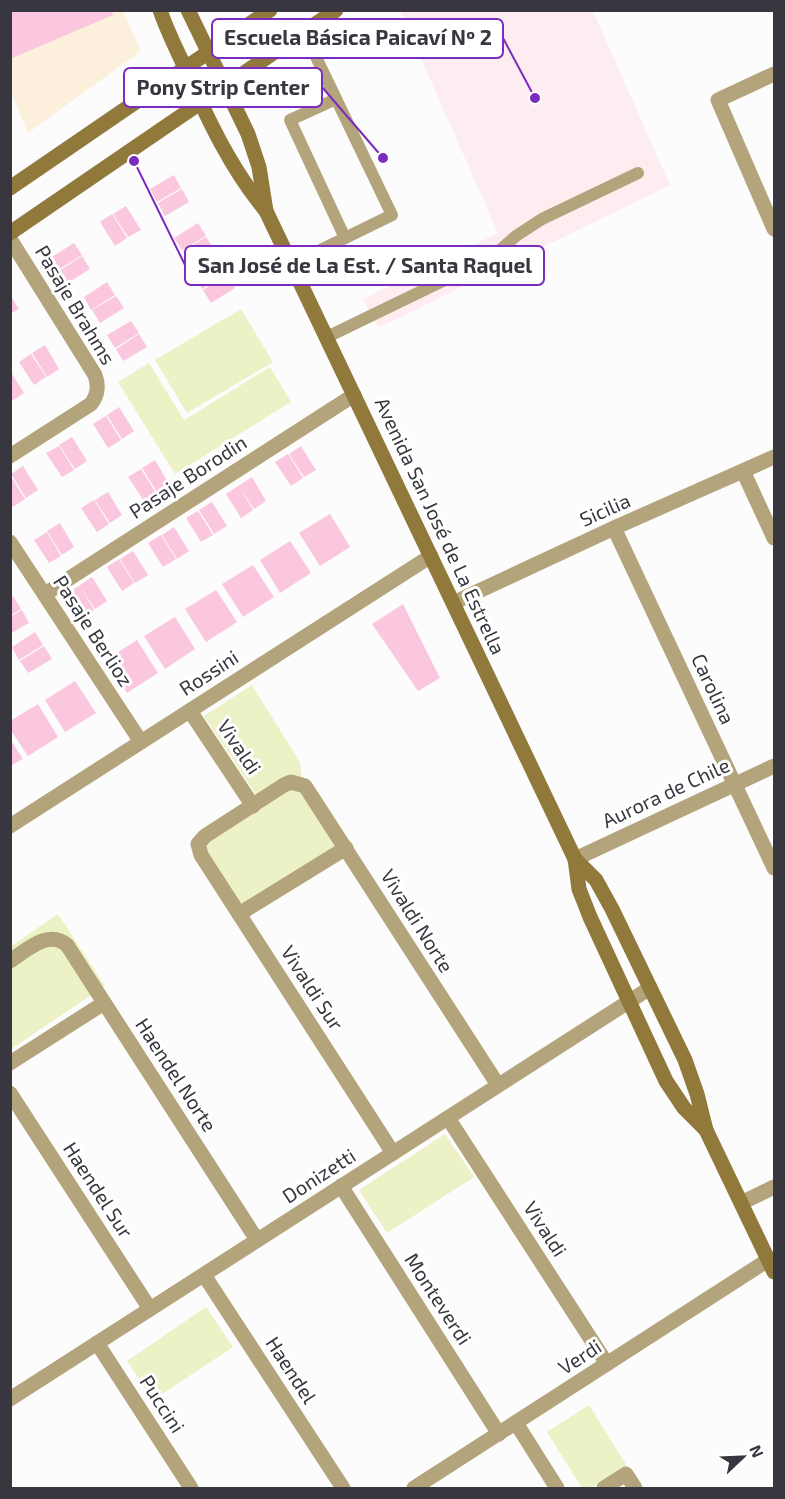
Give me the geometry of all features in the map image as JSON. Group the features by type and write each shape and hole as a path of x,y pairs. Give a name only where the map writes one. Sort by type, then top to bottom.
{"main road":[{"name":"Avenida San José de La Estrella","path":"160,10 201,104 228,158 266,211 292,264 575,859 579,889 590,917 666,1081 684,1108 706,1130"},
{"name":"Avenida San José de La Estrella","path":"188,10 226,86 254,150 266,211"},
{"path":"10,233 336,10"},
{"path":"10,188 186,70 269,11"},
{"name":"Avenida San José de La Estrella","path":"575,859 596,880 612,909 685,1060 698,1094 706,1130 771,1266"}],"street":[{"path":"774,75 718,100 774,229"},
{"name":"Pasaje Brahms","path":"10,239 95,375 98,393 91,404 10,456"},
{"name":"Pasaje Borodin","path":"45,594 354,394"},
{"name":"Sicilia","path":"453,603 774,457"},
{"path":"743,471 774,538"},
{"name":"Carolina","path":"614,528 774,868"},
{"name":"Pasaje Berlioz","path":"10,542 141,742"},
{"name":"Rossini","path":"10,826 431,556"},
{"name":"Vivaldi","path":"190,711 253,806"},
{"name":"Aurora de Chile","path":"575,859 774,766"},
{"name":"Vivaldi","path":"198,844 205,836 284,785 299,783"},
{"name":"Vivaldi Norte","path":"299,783 309,791 498,1085"},
{"name":"Vivaldi Sur","path":"198,844 201,855 393,1153"},
{"path":"239,914 346,848"},
{"name":"Haendel Norte","path":"10,961 47,939 61,940 67,945 257,1240"},
{"name":"Donizetti","path":"12,1395 204,1275 650,988"},
{"path":"10,1063 104,1003"},
{"name":"Haendel Sur","path":"10,1093 150,1309"},
{"name":"Vivaldi","path":"448,1118 607,1364"},
{"name":"Monteverdi","path":"340,1186 499,1434"},
{"path":"741,1203 774,1187"},
{"name":"Verdi","path":"414,1488 607,1364 771,1266"},
{"name":"Haendel","path":"204,1275 344,1488"},
{"name":"Puccini","path":"97,1343 191,1488"},
{"path":"516,1423 557,1488"},
{"path":"604,1488 626,1474 635,1488"}],"lane":[{"path":"292,264 392,215 304,32"},
{"path":"336,99 290,120 345,238"},
{"path":"327,337 492,257 527,228 638,173"}],"shaded area":[{"path":"10,11 123,11 141,51 28,133 11,92"},
{"path":"400,11 593,11 670,185 378,328 363,299 498,233"}],"green space":[{"path":"241,309 273,362 187,413 155,360"},
{"path":"149,363 184,420 270,367 291,402 175,474 118,382"},
{"path":"252,685 300,762 303,794 336,841 335,847 244,903 239,902 201,847 264,807 204,716"},
{"path":"58,914 105,986 11,1049 11,946"},
{"path":"445,1134 474,1177 387,1233 359,1190"},
{"path":"206,1307 233,1347 153,1400 127,1361"},
{"path":"589,1405 627,1466 591,1488 582,1488 547,1432"}],"building":[{"path":"10,10 111,10 113,15 10,59"},
{"path":"174,175 181,188 157,202 150,189"},
{"path":"182,189 189,202 165,216 158,203"},
{"path":"126,206 141,230 128,237 113,214"},
{"path":"112,214 127,238 115,246 100,222"},
{"path":"198,223 206,236 182,250 174,238"},
{"path":"206,237 214,249 190,264 183,251"},
{"path":"74,243 82,255 58,270 50,258"},
{"path":"82,256 90,269 66,284 59,271"},
{"path":"218,262 226,275 202,289 195,277"},
{"path":"227,275 235,288 211,303 203,290"},
{"path":"107,282 115,295 91,310 84,297"},
{"path":"10,295 19,309 10,314"},
{"path":"116,296 124,308 100,323 92,310"},
{"path":"131,321 139,333 115,348 107,335"},
{"path":"139,334 147,347 123,361 116,349"},
{"path":"45,345 59,369 47,377 32,353"},
{"path":"31,354 46,377 34,385 19,362"},
{"path":"10,371 24,393 12,401 10,399"},
{"path":"119,407 134,431 122,439 107,415"},
{"path":"106,416 121,440 108,448 93,424"},
{"path":"72,437 87,461 75,469 59,445"},
{"path":"59,446 74,470 62,477 46,453"},
{"path":"301,446 316,470 304,477 289,454"},
{"path":"288,454 303,478 291,486 275,462"},
{"path":"155,460 169,484 157,492 142,468"},
{"path":"23,466 38,490 26,498 11,474"},
{"path":"141,469 156,493 144,501 128,477"},
{"path":"10,475 25,499 13,507 10,503"},
{"path":"252,477 266,501 254,509 240,488 253,510 241,518 226,494"},
{"path":"108,492 122,515 110,523 95,500"},
{"path":"94,500 109,524 97,532 81,508"},
{"path":"212,502 227,526 214,534 199,510"},
{"path":"198,511 213,535 201,542 186,518"},
{"path":"330,514 350,547 320,566 299,533"},
{"path":"60,523 74,547 62,555 47,531"},
{"path":"174,527 189,551 177,559 162,535"},
{"path":"47,532 61,556 49,563 34,540"},
{"path":"161,535 176,559 163,567 148,543"},
{"path":"290,541 311,573 280,593 260,560"},
{"path":"133,551 148,575 135,583 120,559"},
{"path":"119,559 134,583 122,591 107,567"},
{"path":"253,565 274,597 243,617 222,584"},
{"path":"92,577 107,601 95,609 81,588 94,610 82,618 67,594"},
{"path":"216,590 237,622 206,642 185,609"},
{"path":"13,596 21,609 10,616 10,598"},
{"path":"403,604 440,678 418,691 372,624"},
{"path":"22,610 29,623 10,634 10,617"},
{"path":"175,617 195,649 165,669 144,636"},
{"path":"35,632 43,645 19,660 12,647"},
{"path":"137,640 158,673 127,693 106,660"},
{"path":"44,646 52,659 28,673 20,661"},
{"path":"75,681 96,713 65,732 45,700"},
{"path":"38,704 58,737 28,756 10,729 10,721"},
{"path":"10,739 23,759 10,766"}],"place":[{"name":"Escuela Básica Paicaví Nº 2","path":"535,98"},
{"name":"Pony Strip Center","path":"383,158"},
{"name":"San José de La Est. / Santa Raquel","path":"134,161"}]}
